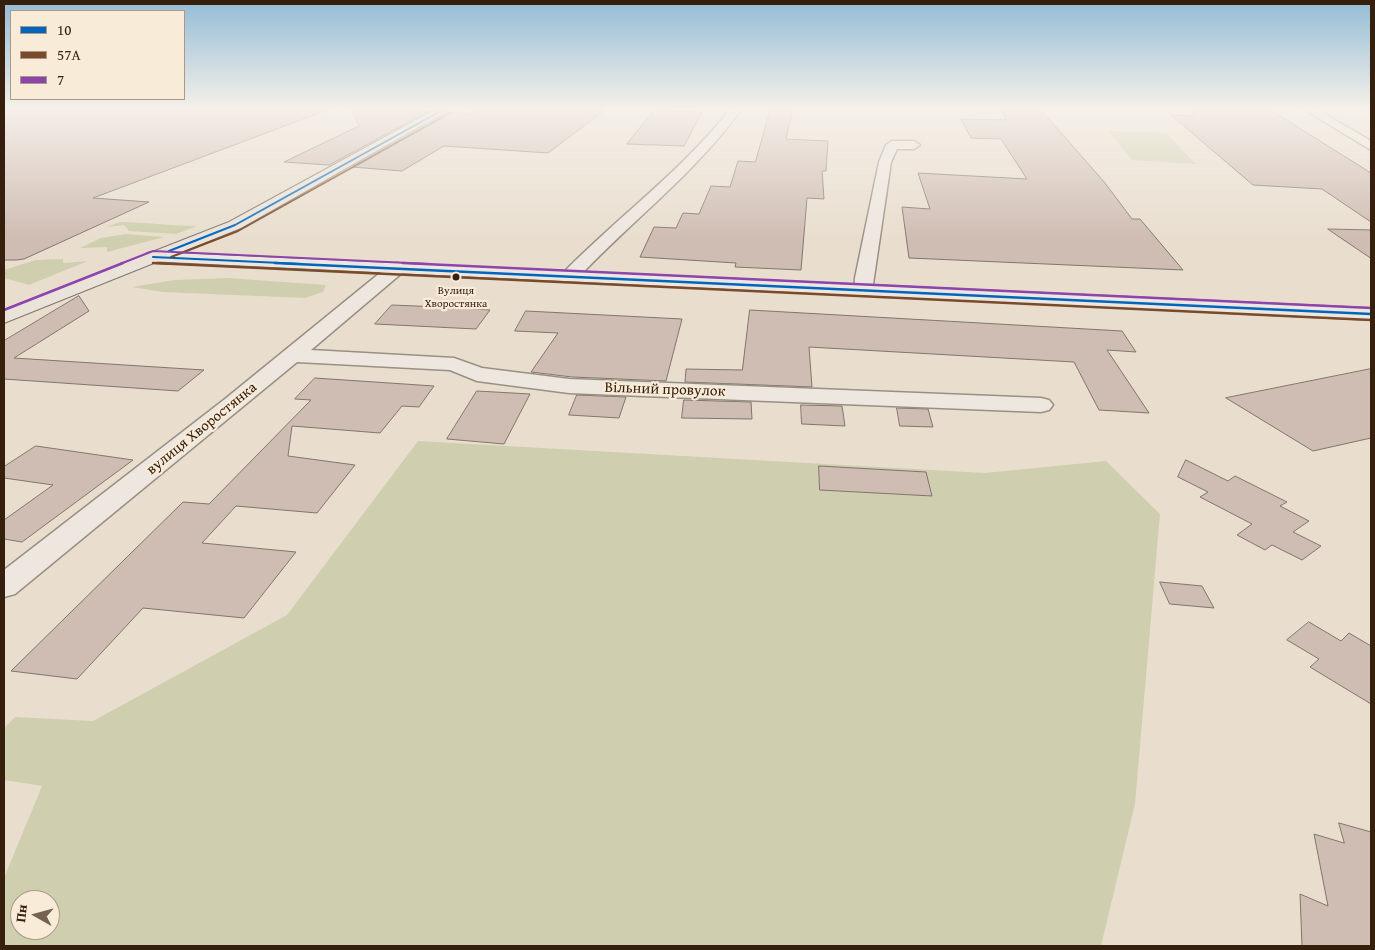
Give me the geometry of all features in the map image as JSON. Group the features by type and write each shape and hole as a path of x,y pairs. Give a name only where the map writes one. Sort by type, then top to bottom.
{"main road":[{"path":"4,316 256,214 369,151"},
{"path":"153,257 1371,314"}],"street":[{"path":"570,276 703,151"},
{"path":"863,291 885,162 889,151"},
{"name":"вулиця Хворостянка","path":"4,586 292,355 397,268"},
{"name":"Вільний провулок","path":"292,355 454,364 477,374 569,386 1041,405"}],"green space":[{"path":"1125,151 1184,151 1196,164 1132,160"},
{"path":"120,222 197,226 176,234 129,231 124,225 106,227"},
{"path":"125,234 164,237 107,252 107,247 80,248 101,238"},
{"path":"63,259 63,263 88,261 29,285 4,278 4,270 36,260"},
{"path":"228,278 326,285 323,292 305,298 162,292 132,287 175,280"},
{"path":"418,441 985,473 1106,461 1160,514 1135,804 1101,946 4,946 4,878 42,786 4,780 4,728 15,717 93,721 287,615"}],"building":[{"path":"4,151 217,151 93,198 149,202 24,259 4,260"},
{"path":"306,151 354,151 329,165 284,162"},
{"path":"380,151 435,151 402,171 352,167"},
{"path":"523,151 550,151 548,153"},
{"path":"758,151 827,151 826,171 822,171 824,199 807,198 801,270 735,267 736,263 640,257 654,227 676,228 683,213 699,214 711,186 730,187 738,161 755,162"},
{"path":"1009,151 1077,151 1105,183 1132,219 1140,219 1183,270 909,258 902,207 930,209 918,173 1027,179"},
{"path":"1214,151 1337,151 1371,173 1371,222 1322,189 1253,185"},
{"path":"1328,229 1371,230 1371,258"},
{"path":"79,296 89,311 14,358 204,370 178,391 4,379 4,341"},
{"path":"392,305 490,310 476,329 375,324"},
{"path":"750,310 1122,331 1136,352 1107,350 1149,413 1099,410 1074,362 809,347 812,387 685,382 686,369 742,370"},
{"path":"526,311 682,319 666,381 572,377 531,372 558,333 515,331"},
{"path":"1371,369 1371,438 1313,451 1226,398"},
{"path":"315,378 434,386 419,407 402,406 380,433 292,426 288,456 355,465 317,513 236,506 202,543 296,552 244,618 143,608 77,679 11,671 183,502 209,504 311,400 295,399"},
{"path":"477,391 530,394 504,444 447,439"},
{"path":"577,395 626,397 619,418 569,415"},
{"path":"684,400 751,402 752,419 682,418"},
{"path":"801,405 842,406 845,426 802,424"},
{"path":"897,408 928,409 933,427 900,426"},
{"path":"36,446 133,460 22,542 4,539 4,520 53,485 4,478 4,467"},
{"path":"1186,460 1228,481 1235,476 1287,502 1280,506 1309,521 1293,532 1321,546 1302,560 1272,545 1265,550 1237,535 1252,524 1200,497 1208,492 1178,477"},
{"path":"819,466 926,472 932,496 820,490"},
{"path":"1160,582 1202,586 1214,608 1170,604"},
{"path":"1309,622 1341,641 1349,633 1371,646 1371,704 1310,667 1319,659 1287,640"},
{"path":"1339,823 1371,832 1371,946 1302,946 1300,894 1328,906 1314,834 1344,843"}],"transit line":[{"name":"10","path":"169,251 235,225 368,151"},
{"name":"57А","path":"171,257 238,231 381,151"},
{"name":"7","path":"4,310 153,251 1371,308"},
{"name":"10","path":"153,257 1371,314"},
{"name":"57А","path":"153,263 1371,320"}],"place":[{"name":"Вулиця Хворостянка","path":"456,277"}]}
